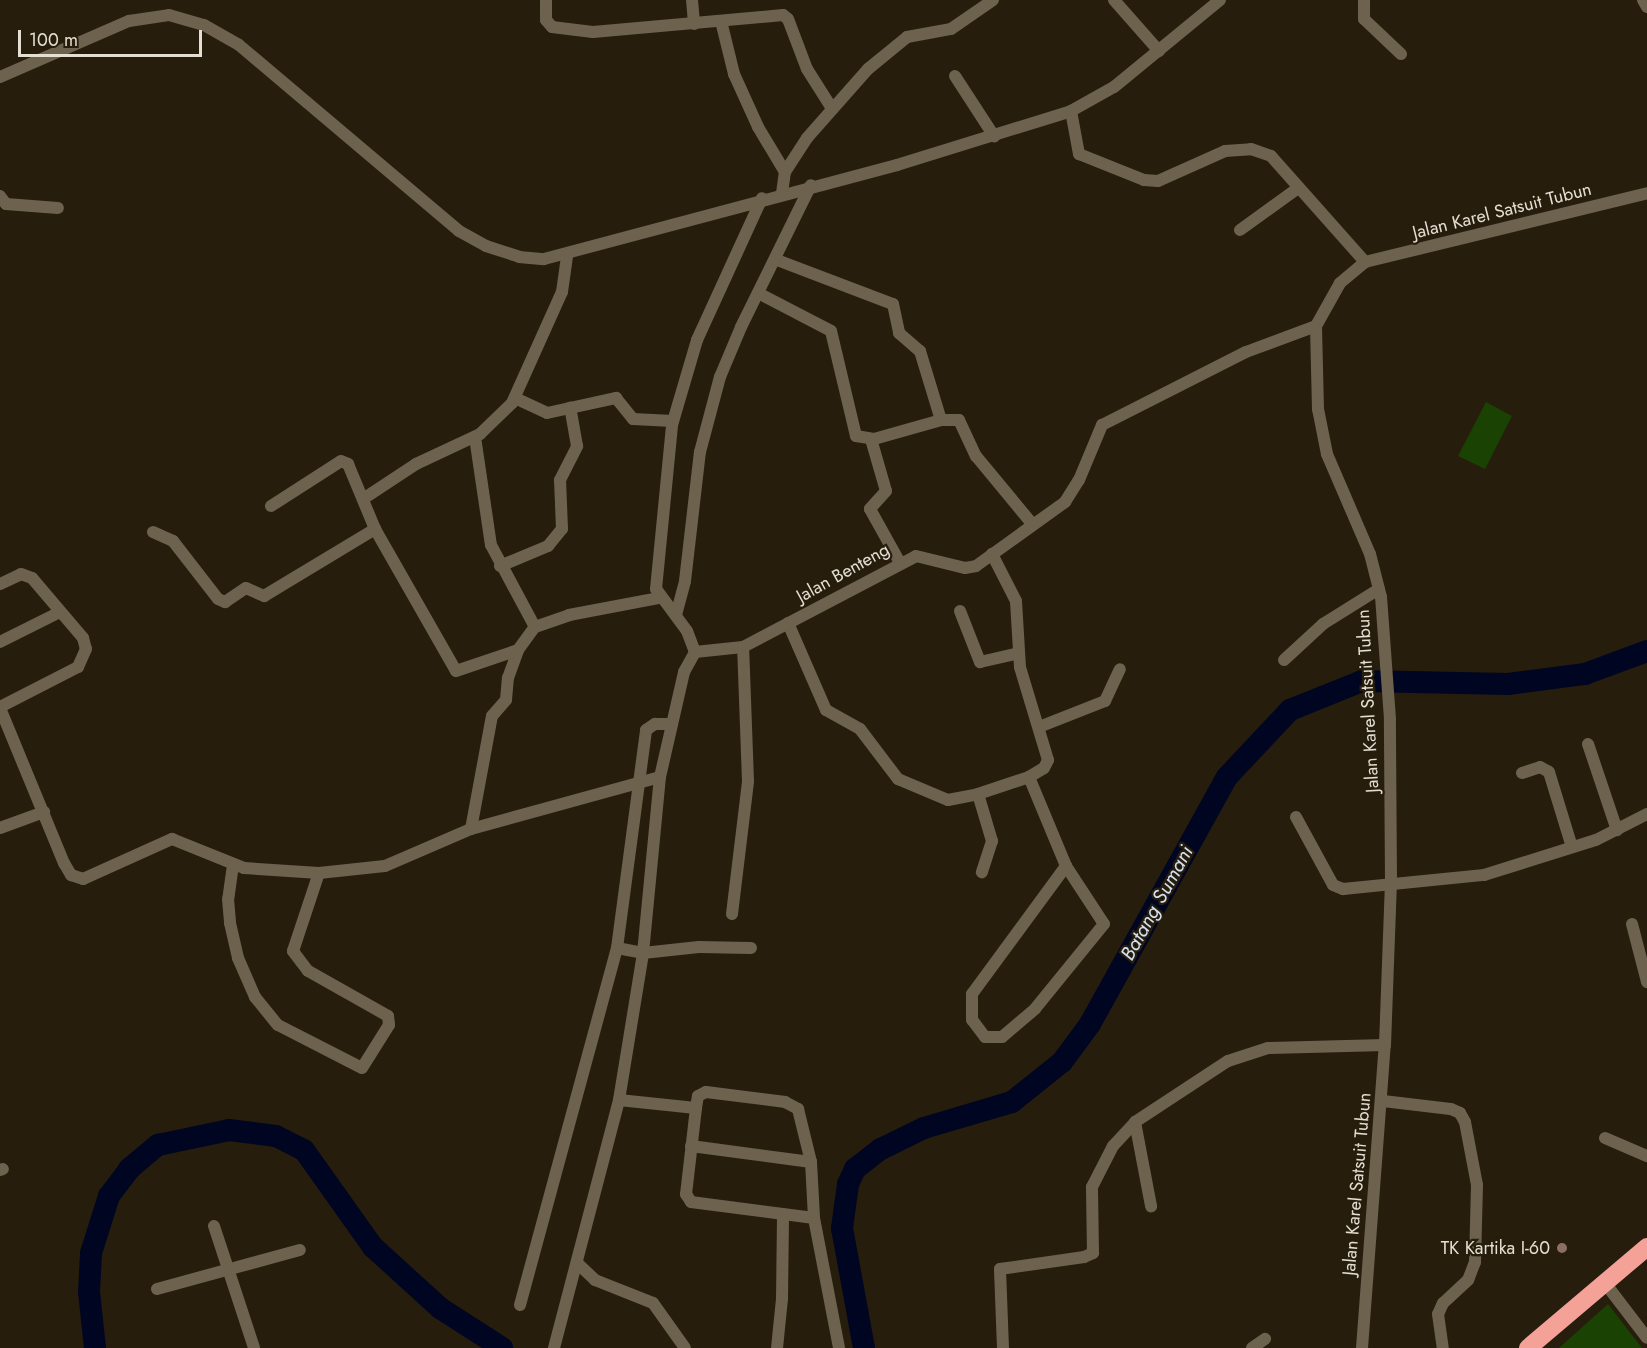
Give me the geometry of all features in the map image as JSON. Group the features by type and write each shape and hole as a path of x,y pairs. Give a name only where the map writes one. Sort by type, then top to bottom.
{"highway":[{"path":"1528,1348 1647,1246"}],"street":[{"path":"546,0 549,24 593,32 786,16 807,69 831,107"},
{"path":"692,0 694,24"},
{"path":"782,193 785,172 831,107 907,37 951,29 993,0"},
{"path":"1114,0 1159,51"},
{"path":"0,77 129,21 169,15 204,25 239,45 459,231 486,246 519,257 567,255 762,198 994,136 1071,111 1114,87 1220,0"},
{"path":"1364,0 1364,19 1401,54"},
{"path":"1643,0 1647,7"},
{"path":"721,21 734,74 758,127 785,172"},
{"path":"955,76 994,136"},
{"path":"1071,111 1079,154 1144,180 1158,181 1215,154 1251,149 1271,156 1365,262"},
{"path":"675,615 685,581 700,452 720,377 741,327 777,260 811,185"},
{"path":"1240,230 1298,188"},
{"name":"Jalan Karel Satsuit Tubun","path":"1362,1348 1383,1101 1391,881 1390,719 1385,635 1379,589 1370,554 1327,454 1317,392 1316,326 1340,283 1365,262 1647,193"},
{"path":"0,196 6,204 58,208"},
{"path":"554,1348 619,1100 643,953 660,777 684,672 695,652 675,615 659,598 656,568 673,421 697,340 762,198"},
{"path":"363,499 416,464 460,440 475,437 515,398 562,292 567,255"},
{"path":"777,260 893,304 899,333 920,351 941,420"},
{"path":"760,294 831,331 855,434 872,439 941,420 961,422 976,456 1033,525"},
{"name":"Jalan Benteng","path":"695,652 743,647 900,563 924,556 964,568 975,566 1065,502 1079,480 1102,424 1246,352 1316,326"},
{"path":"515,398 542,412 616,398 633,419 673,421"},
{"path":"500,566 548,546 562,529 560,480 577,446 570,408"},
{"path":"475,437 489,537 500,566 535,627"},
{"path":"872,439 886,491 870,509 900,563"},
{"path":"271,506 341,461 348,464 375,529 453,669 465,671 518,650"},
{"path":"153,532 173,541 179,553 222,602 246,588 264,596 375,529"},
{"path":"788,623 826,710 860,729 898,779 948,800 978,794 1029,777 1044,768 1048,760 1019,652 1016,601 992,554"},
{"path":"0,584 27,575 83,639 86,649 83,662 0,707 64,863 78,878 90,878 172,839 233,865 319,873 385,866 471,829 639,780 660,777"},
{"path":"1284,660 1323,624 1379,589"},
{"path":"471,829 492,716 506,700 508,678 518,650 535,627 569,615 659,598"},
{"path":"960,611 980,662 1019,652"},
{"path":"0,642 60,612"},
{"path":"732,914 748,781 743,647"},
{"path":"1039,727 1105,701 1120,669"},
{"path":"520,1305 617,948 639,780 649,726 672,724"},
{"path":"1588,744 1617,830"},
{"path":"1522,773 1540,767 1549,772 1572,847"},
{"path":"1029,777 1066,866 1104,920 1103,928 1029,1014 1002,1037 985,1037 972,1020 972,994 1066,866"},
{"path":"978,794 992,841 982,872"},
{"path":"0,828 44,812"},
{"path":"1296,817 1335,887 1480,876 1572,847 1617,830 1647,814"},
{"path":"233,865 228,899 230,923 238,958 255,997 278,1025 362,1068 389,1025 388,1016 308,971 293,951 319,873"},
{"path":"1632,924 1647,982"},
{"path":"617,948 643,953 699,947 752,948"},
{"path":"1003,1348 1000,1269 1084,1257 1093,1253 1090,1195 1113,1146 1135,1122 1228,1061 1258,1051 1286,1046 1385,1045"},
{"path":"814,1218 691,1202 686,1194 698,1096 706,1092 790,1104 800,1112 811,1162 814,1218 839,1348"},
{"path":"619,1100 696,1108"},
{"path":"1383,1101 1451,1109 1460,1113 1465,1122 1477,1185 1475,1262 1468,1280 1443,1303 1438,1314 1443,1348"},
{"path":"1135,1122 1151,1206"},
{"path":"1605,1138 1647,1156"},
{"path":"691,1146 811,1162"},
{"path":"777,1348 782,1299 783,1214"},
{"path":"214,1226 230,1269 254,1348"},
{"path":"157,1288 300,1250"},
{"path":"577,1263 595,1280 653,1304 686,1348"},
{"path":"1605,1283 1647,1338"},
{"path":"1252,1348 1265,1339"}],"green space":[{"path":"1486,402 1512,416 1485,469 1458,456"},
{"path":"1608,1304 1642,1348 1559,1348"}],"waterway":[{"name":"Batang Sumani","path":"864,1348 842,1228 848,1184 855,1169 881,1149 924,1128 1012,1102 1062,1062 1090,1024 1227,777 1290,710 1362,681 1508,684 1585,674 1647,651"},
{"name":"Batang Sumani","path":"95,1348 89,1292 91,1253 109,1196 129,1169 158,1145 229,1130 276,1136 304,1150 373,1247 440,1308 502,1348"}],"place":[{"name":"TK Kartika I-60","path":"1562,1248"}]}
